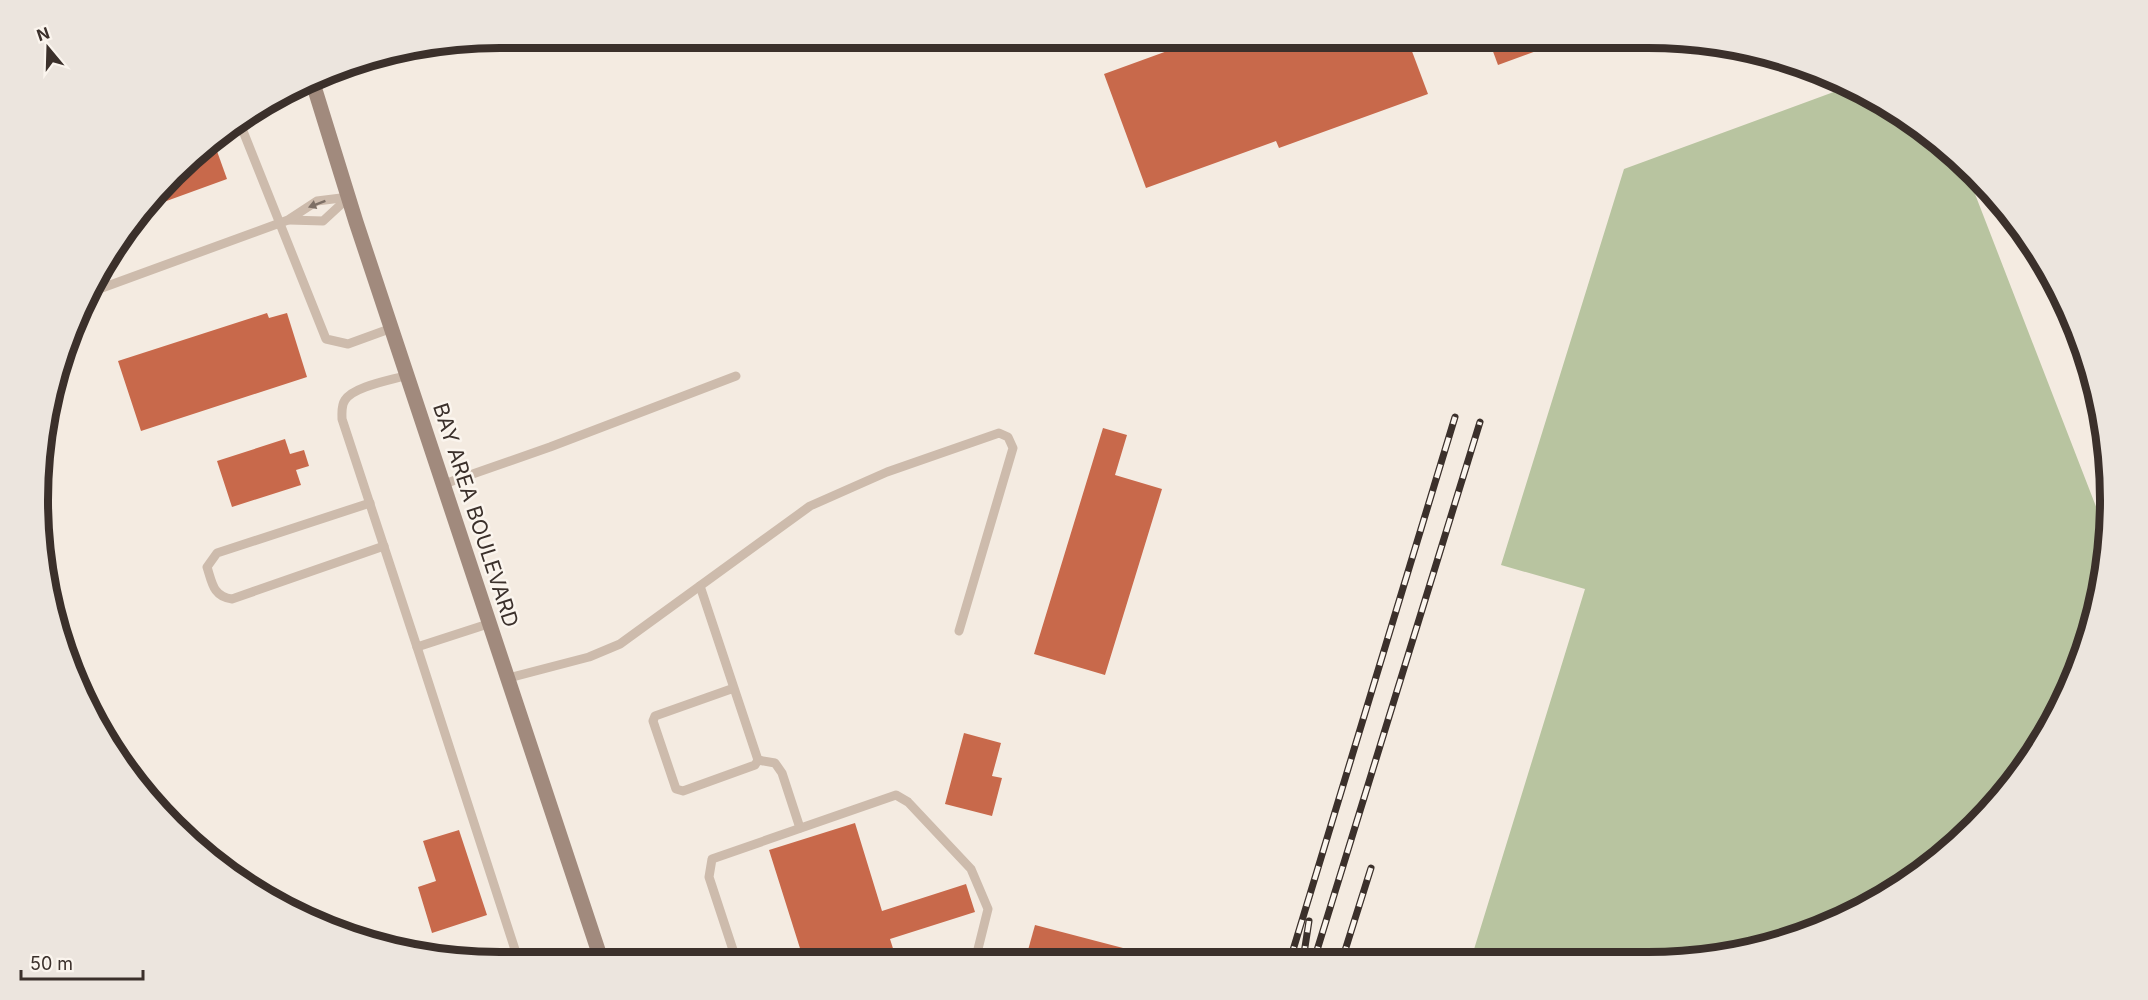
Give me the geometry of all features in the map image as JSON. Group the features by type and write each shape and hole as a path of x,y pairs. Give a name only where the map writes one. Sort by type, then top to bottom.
{"main road":[{"name":"BAY AREA BOULEVARD","path":"314,88 348,197 599,952"}],"lane":[{"path":"242,129 284,221 326,339 348,344 392,328"},
{"path":"101,288 284,221 316,201 348,197"},
{"path":"284,221 323,221 348,197"},
{"path":"408,375 360,390 345,399 341,407 342,419 515,952"},
{"path":"444,484 550,447 735,376"},
{"path":"508,678 589,657 620,644 810,506 887,472 999,433 1008,437 1013,448 959,631"},
{"path":"370,503 217,553 207,567 216,593 224,599 231,599 384,546"},
{"path":"700,586 758,760"},
{"path":"417,647 490,623"},
{"path":"734,688 655,716 653,721 660,744 676,789 683,791 755,765 758,760"},
{"path":"758,760 775,763 782,772 800,828"},
{"path":"734,952 709,877 712,859 896,795 908,802 971,869 988,909 977,952"}],"green space":[{"path":"1838,90 1899,124 1946,160 1971,183 2099,516 2091,588 2085,617 2066,673 2039,726 2007,775 1968,820 1946,840 1899,876 1874,891 1821,918 1793,928 1765,937 1707,948 1648,952 1473,952 1585,589 1501,565 1624,169"}],"building":[{"path":"1176,48 1411,48 1428,94 1279,148 1276,141 1146,188 1104,74"},
{"path":"1492,48 1544,48 1498,65"},
{"path":"216,148 227,179 158,204 180,180"},
{"path":"267,313 269,318 287,313 307,377 141,431 118,361"},
{"path":"1103,428 1127,435 1115,475 1162,489 1105,675 1034,654"},
{"path":"285,439 290,454 304,450 309,466 296,470 301,485 232,507 217,461"},
{"path":"964,733 1001,743 992,776 1002,778 992,816 945,804"},
{"path":"855,823 882,911 966,884 975,912 890,939 894,952 801,952 769,850"},
{"path":"459,830 487,915 432,933 418,887 436,881 423,841"},
{"path":"1035,925 1123,948 1122,952 1028,952"}],"railway":[{"path":"1292,952 1455,417"},
{"path":"1316,952 1480,422"},
{"path":"1345,952 1371,868"},
{"path":"1304,952 1309,921"}]}
